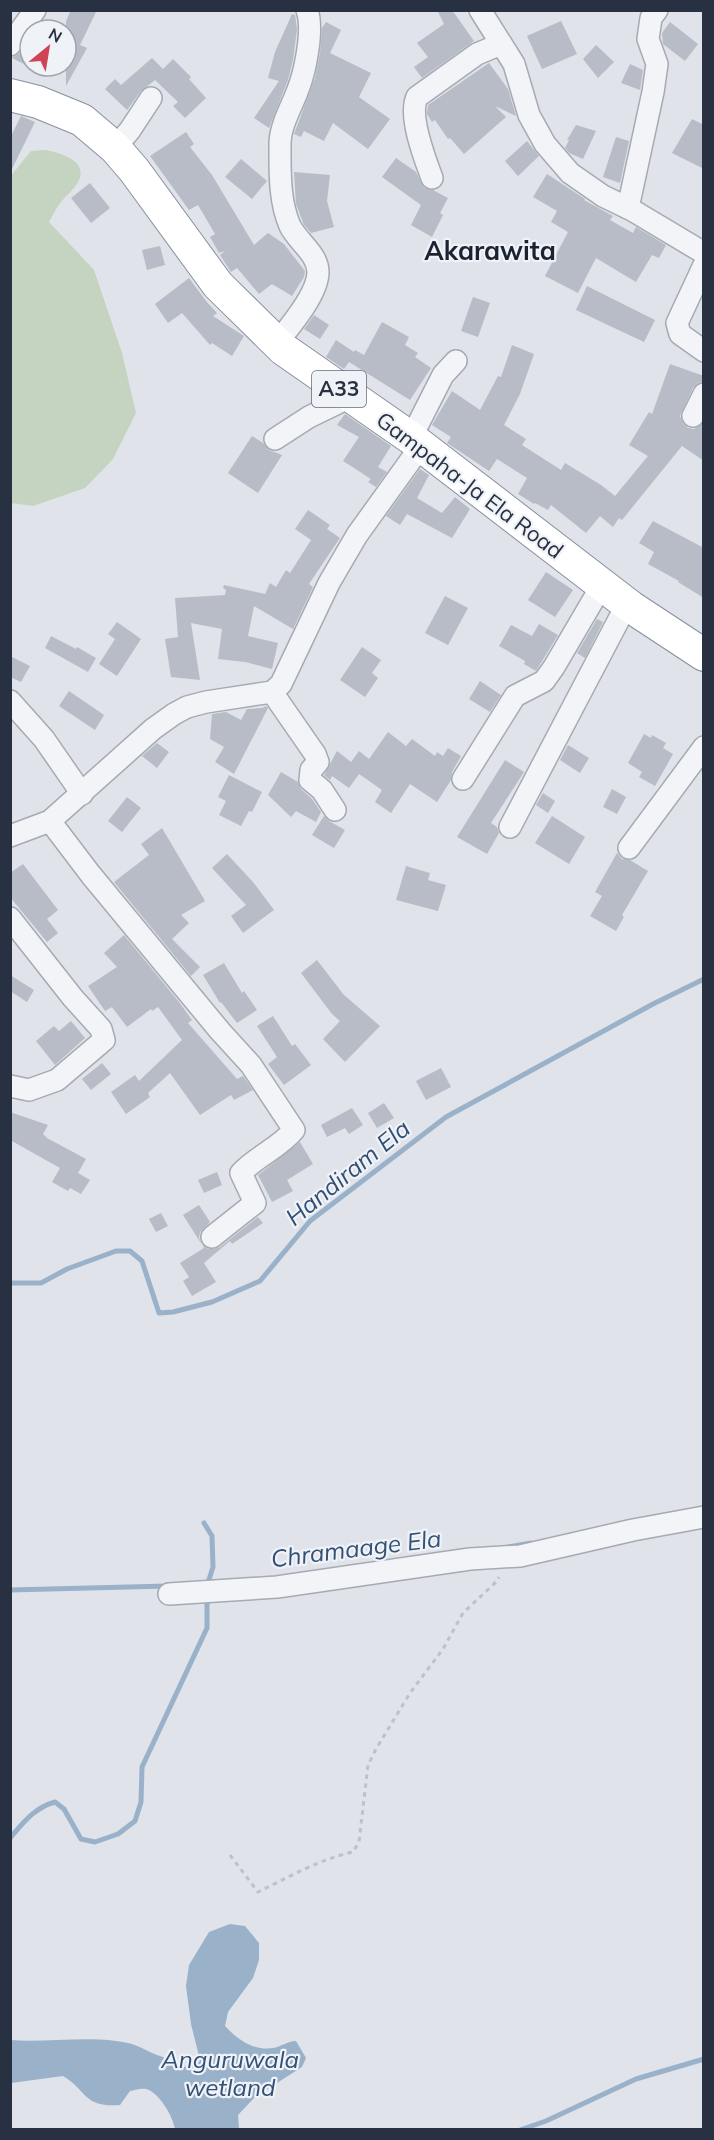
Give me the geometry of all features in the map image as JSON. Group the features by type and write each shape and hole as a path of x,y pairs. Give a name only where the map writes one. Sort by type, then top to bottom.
{"highway":[{"name":"Gampaha-Ja Ela Road","path":"10,95 38,102 82,120 115,148 134,170 218,285 277,344 416,442 627,604 704,655"}],"street":[{"path":"10,45 34,10"},
{"path":"277,344 314,288 318,273 316,259 301,243 290,225 281,193 280,141 284,123 299,88 305,61 310,18 307,10"},
{"path":"480,10 514,64 529,115 545,144 570,173 603,196 628,208 704,253"},
{"path":"628,208 653,92 657,64 648,39 651,18 657,10"},
{"path":"432,178 421,149 414,104 417,97 477,54 501,44"},
{"path":"115,148 151,98"},
{"path":"704,265 677,323 680,334 704,351"},
{"path":"10,836 51,821 153,729 187,707 232,697 272,692 281,684 329,583 416,442 443,375 456,361"},
{"path":"693,417 704,394"},
{"path":"275,439 309,417 350,397"},
{"path":"463,779 515,696 544,681 602,585"},
{"path":"510,827 627,604"},
{"path":"272,692 315,754 318,762 311,771 310,780 322,790 335,810"},
{"path":"10,700 44,739 82,794"},
{"path":"628,848 704,747"},
{"path":"51,821 91,875 220,1031 251,1065 294,1130 285,1141 248,1165 241,1173 255,1203 212,1237"},
{"path":"10,918 73,998 101,1029 104,1040 57,1080 29,1090 10,1086"},
{"path":"169,1594 277,1587 470,1559 520,1556 633,1530 704,1517"}],"path":[{"path":"230,1855 258,1893 305,1869 353,1852 359,1842 368,1765 410,1693 443,1649 463,1613 496,1582 501,1572 498,1558"}],"green space":[{"path":"46,150 71,159 79,167 81,173 79,180 59,204 49,222 94,270 122,353 136,413 113,459 85,488 33,506 11,503 10,177 31,151"}],"water":[{"name":"Anguruwala wetland","path":"230,1924 245,1926 259,1943 259,1960 253,1978 228,2012 225,2026 240,2039 259,2048 273,2048 296,2041 306,2058 302,2067 255,2097 238,2115 239,2129 175,2129 162,2102 147,2089 130,2091 120,2105 108,2105 92,2101 63,2076 11,2083 11,2040 118,2041 132,2044 177,2062 182,2067 197,2065 200,2060 191,2024 186,1986 189,1965 209,1932"}],"building":[{"path":"71,10 97,10 80,45 87,48 78,64 78,18 67,18"},
{"path":"437,10 452,10 474,41 422,78 414,67 428,57 417,43 444,24"},
{"path":"292,14 295,15 297,29 293,60 288,80 269,128 254,118 279,81 268,78 275,52"},
{"path":"561,21 577,54 542,69 527,36"},
{"path":"326,22 341,30 330,53 371,73 359,97 390,119 368,149 333,123 324,141 304,131 301,137 294,134 315,78 322,28"},
{"path":"670,22 698,44 685,61 663,44 662,33"},
{"path":"596,45 614,62 598,78 583,59"},
{"path":"152,58 163,69 173,59 191,77 189,79 206,98 185,118 173,106 178,102 155,80 141,91 127,110 105,89 115,79 121,85"},
{"path":"489,63 508,89 516,116 495,106 506,117 464,154 450,138 448,139 435,120 432,122 427,114 428,105"},
{"path":"630,64 643,70 640,90 621,83"},
{"path":"21,116 35,122 10,173 10,138"},
{"path":"692,119 704,125 704,169 672,153"},
{"path":"576,125 596,131 583,159 569,153 565,148"},
{"path":"186,132 194,144 190,147 212,175 254,245 268,233 284,244 305,271 304,277 292,296 272,284 259,294 237,268 231,272 220,255 225,251 219,253 210,237 215,234 198,205 189,210 150,156"},
{"path":"616,137 629,141 620,183 603,177"},
{"path":"527,141 539,156 518,176 505,161"},
{"path":"396,158 416,172 424,188 448,198 440,213 443,215 432,237 411,225 421,205 382,177"},
{"path":"241,159 267,181 252,199 225,177"},
{"path":"294,172 330,175 327,201 334,227 311,233 304,225 296,204"},
{"path":"547,174 584,200 613,216 610,220 633,233 636,227 666,245 659,258 652,255 636,282 596,258 578,293 545,276 568,232 551,222 557,211 533,197"},
{"path":"90,183 110,208 91,223 71,198"},
{"path":"160,246 165,265 147,270 142,250"},
{"path":"189,278 217,313 213,316 244,336 232,356 212,343 210,345 182,313 168,323 155,304"},
{"path":"587,286 655,320 644,342 576,310"},
{"path":"473,297 490,303 478,337 461,331"},
{"path":"314,315 329,325 320,339 304,329"},
{"path":"382,322 409,337 405,345 418,353 415,357 431,368 410,400 349,362 344,369 326,357 336,340 354,352 355,350 364,355"},
{"path":"512,345 534,354 520,394 504,425 526,439 522,445 561,470 565,463 615,496 648,456 629,445 649,412 652,414 670,364 704,376 704,381 693,388 680,416 688,428 694,429 704,423 704,461 682,446 622,520 619,518 613,527 600,516 586,533 551,505 548,510 534,504 518,494 527,478 497,459 489,471 447,443 451,437 432,425 452,391 480,410 498,376 501,377"},
{"path":"345,414 391,446 378,467 387,472 376,487 368,482 371,479 343,461 359,437 337,425"},
{"path":"252,436 269,450 282,455 258,493 228,473"},
{"path":"420,469 429,475 417,498 442,513 455,497 470,509 452,538 407,514 400,525 386,516"},
{"path":"308,510 330,525 327,529 340,538 309,584 313,587 293,629 254,606 248,636 278,643 272,669 245,662 218,659 222,629 191,623 200,680 171,677 165,639 178,637 175,598 225,595 224,585 265,594 270,583 276,587 286,570 290,573 311,540 295,529"},
{"path":"653,521 704,548 704,598 648,564 654,552 639,543"},
{"path":"546,572 573,590 555,617 528,600"},
{"path":"445,596 468,608 448,645 425,633"},
{"path":"597,619 603,622 585,658 577,653"},
{"path":"117,622 141,639 117,676 99,664 115,639 108,634"},
{"path":"539,624 558,635 536,671 524,664 525,661 499,646 511,625 532,636"},
{"path":"51,636 96,658 88,672 45,648"},
{"path":"362,647 381,660 372,673 378,678 365,697 340,680"},
{"path":"10,656 30,666 21,682 10,677"},
{"path":"480,681 501,695 490,712 469,699"},
{"path":"69,691 104,715 95,730 59,706"},
{"path":"266,706 268,708 234,774 215,762 224,747 210,739 212,714 226,712 241,720 247,709"},
{"path":"388,732 406,746 412,739 435,756 437,752 443,756 448,748 461,756 452,772 451,780 437,802 410,784 391,813 375,802 382,790 359,774 349,788 332,776 330,780 324,775 337,751 351,762 359,751 369,759"},
{"path":"644,734 651,738 652,735 666,743 663,748 673,754 655,786 639,777 642,772 628,763"},
{"path":"157,743 169,752 157,768 142,756"},
{"path":"568,745 589,758 580,773 560,760"},
{"path":"505,760 524,772 491,823 497,827 499,833 487,854 457,837"},
{"path":"281,772 298,782 301,789 312,799 321,812 316,822 296,811 291,817 268,795"},
{"path":"229,775 262,792 252,812 249,811 241,826 219,815 226,801 218,797"},
{"path":"612,789 626,797 617,814 603,807"},
{"path":"543,793 555,801 548,813 536,805"},
{"path":"127,797 141,808 122,832 108,821"},
{"path":"324,816 345,830 334,848 312,835"},
{"path":"552,816 585,837 569,864 535,843"},
{"path":"162,828 205,901 181,915 189,923 172,939 200,967 191,976 114,882 149,855 141,844"},
{"path":"617,853 622,859 630,860 648,871 622,915 624,917 616,931 590,916 602,896 595,892"},
{"path":"227,854 253,882 274,910 243,933 231,916 246,905 212,868"},
{"path":"23,864 58,910 47,919 58,933 47,942 10,897 10,873"},
{"path":"406,866 430,873 428,880 446,885 438,911 396,900"},
{"path":"124,935 179,1002 192,1020 188,1023 237,1079 243,1076 253,1090 234,1100 231,1095 200,1115 170,1073 148,1093 150,1097 126,1114 111,1092 135,1075 139,1081 182,1040 158,1007 152,1011 151,1009 127,1027 112,1007 105,1011 88,986 117,967 104,953"},
{"path":"317,960 344,995 380,1026 345,1062 323,1039 340,1021 301,973"},
{"path":"224,963 242,993 244,991 257,1010 237,1023 220,1003 203,975"},
{"path":"10,975 34,990 27,1002 10,991"},
{"path":"273,1016 292,1046 295,1044 311,1065 284,1085 268,1064 277,1057 257,1026"},
{"path":"71,1021 85,1038 55,1065 36,1041 54,1026 59,1031"},
{"path":"102,1063 111,1074 91,1090 82,1079"},
{"path":"441,1068 451,1087 426,1100 416,1081"},
{"path":"384,1103 394,1118 377,1128 368,1113"},
{"path":"352,1108 363,1125 349,1134 345,1128 327,1137 321,1125"},
{"path":"10,1112 48,1125 43,1134 47,1138 86,1159 78,1173 90,1180 81,1194 70,1188 68,1191 52,1182 60,1168 10,1140"},
{"path":"300,1142 313,1164 287,1180 293,1191 272,1202 258,1175"},
{"path":"217,1172 222,1185 204,1193 198,1180"},
{"path":"199,1205 210,1222 200,1232 199,1238 202,1245 183,1215"},
{"path":"161,1213 168,1226 156,1232 149,1219"},
{"path":"258,1217 263,1223 232,1244 230,1241 204,1263 216,1282 192,1296 183,1281 189,1277 180,1263 204,1248 202,1245 208,1249 220,1247"}],"waterway":[{"name":"Handiram Ela","path":"10,1283 41,1283 67,1269 116,1251 130,1251 142,1261 159,1313 173,1312 212,1302 260,1281 310,1221 446,1117 653,1004 704,979"},
{"path":"204,1523 212,1536 213,1567 207,1586"},
{"name":"Chramaage Ela","path":"508,1547 531,1543"},
{"name":"Chramaage Ela","path":"10,1590 168,1586"},
{"path":"10,1838 35,1812 55,1802 64,1809 81,1839 95,1842 118,1834 135,1821 141,1802 142,1767 207,1628 207,1595"},
{"path":"520,2130 546,2121 636,2079 704,2059"}],"district":[{"name":"Akarawita","path":"490,251"}]}
